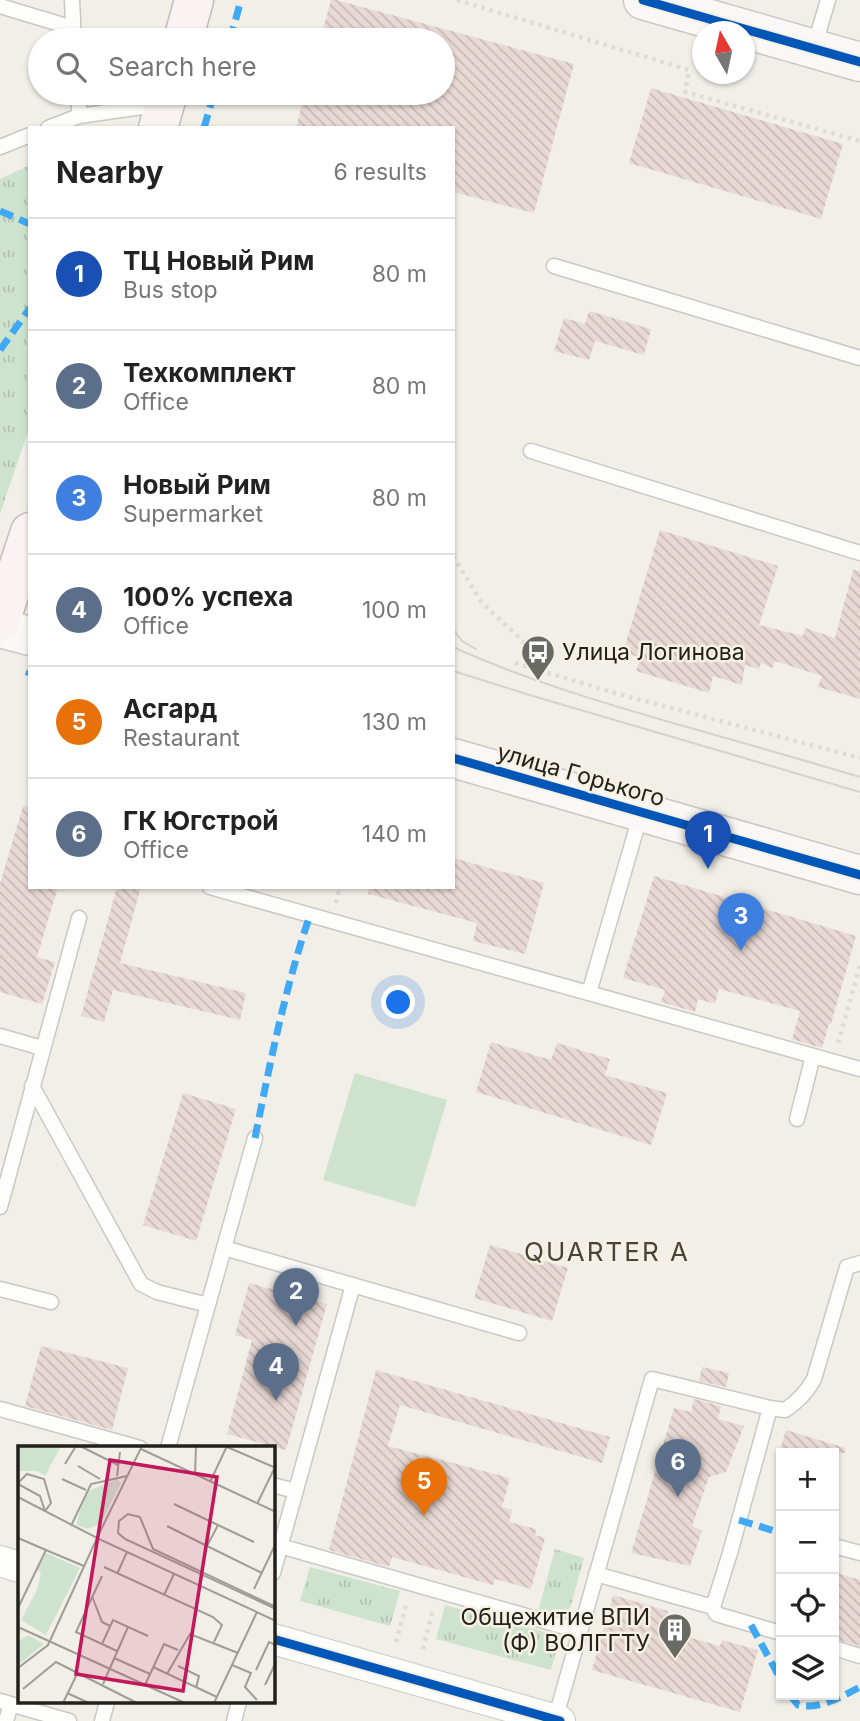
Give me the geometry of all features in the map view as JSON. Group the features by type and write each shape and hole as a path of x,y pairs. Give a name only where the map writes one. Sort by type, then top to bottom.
{"main road":[{"path":"186,28 194,0"},
{"path":"0,622 28,538"}],"street":[{"path":"643,0 690,6 813,49 860,61"},
{"path":"0,628 28,635"},
{"name":"улица Горького","path":"455,759 860,875"},
{"path":"0,1561 18,1567"},
{"path":"275,1640 557,1720"}],"lane":[{"path":"72,0 74,28"},
{"path":"813,49 828,0"},
{"path":"0,6 58,28"},
{"path":"79,105 79,116"},
{"path":"53,126 79,116 163,108"},
{"path":"0,147 28,136"},
{"path":"554,266 860,358"},
{"path":"531,451 860,552"},
{"path":"589,993 642,812"},
{"path":"217,889 860,1069"},
{"path":"0,1207 79,918"},
{"path":"0,1036 43,1048"},
{"path":"797,1119 813,1056"},
{"path":"32,1086 141,1284 157,1292 208,1305"},
{"path":"169,1446 255,1138"},
{"path":"224,1248 519,1333"},
{"path":"557,1720 579,1632 652,1379 785,1410 801,1398 814,1379 848,1267 860,1262"},
{"path":"275,1565 353,1285"},
{"path":"0,1289 51,1302"},
{"path":"770,1408 713,1607 716,1614 776,1632"},
{"path":"0,1409 133,1446"},
{"path":"275,1486 295,1491"},
{"path":"280,1546 579,1632"},
{"path":"839,1547 860,1553"},
{"path":"596,1574 713,1607"},
{"path":"839,1650 860,1656"},
{"path":"6,1721 6,1702 69,1721"},
{"path":"102,1721 106,1704"},
{"path":"234,1721 238,1704"}],"path":[{"path":"457,0 689,70 685,92 860,141"},
{"path":"455,559 482,603 523,641 531,668"},
{"path":"515,663 622,695 860,758"},
{"path":"833,1061 860,966"},
{"path":"396,1642 412,1584"},
{"path":"423,1649 437,1591"}],"green space":[{"path":"28,166 28,432 0,514 0,179"},
{"path":"355,1073 447,1100 415,1207 323,1180"},
{"path":"555,1549 584,1558 567,1619 538,1611"},
{"path":"310,1567 400,1591 390,1626 300,1601"},
{"path":"445,1605 560,1636 551,1670 436,1639"}],"building":[{"path":"331,0 336,0 440,28 323,28"},
{"path":"455,32 574,64 534,213 455,193 455,126 297,126 302,105 455,105"},
{"path":"651,88 843,144 821,219 629,163"},
{"path":"589,311 651,329 644,355 595,341 589,360 554,351 564,318 585,324"},
{"path":"660,530 778,566 759,625 803,636 805,628 835,638 853,570 860,571 860,699 818,687 822,676 775,661 773,668 761,663 759,669 745,665 742,685 713,676 709,693 636,671 641,658 623,652"},
{"path":"23,806 28,807 28,889 57,889 37,957 55,962 42,1004 0,992 0,884"},
{"path":"455,859 544,883 525,954 473,941 477,923 368,894 369,889 455,889"},
{"path":"654,876 856,936 822,1048 792,1039 800,1011 719,989 715,1004 698,999 695,1012 661,1002 665,990 623,978"},
{"path":"116,889 140,889 120,963 246,993 240,1020 113,990 104,1022 81,1016"},
{"path":"491,1042 551,1060 557,1043 610,1059 605,1075 667,1093 651,1145 476,1092"},
{"path":"183,1093 236,1109 196,1241 143,1225"},
{"path":"490,1245 568,1268 552,1321 474,1298"},
{"path":"249,1283 327,1304 286,1450 227,1434 252,1340 235,1335"},
{"path":"41,1346 128,1368 112,1430 25,1406"},
{"path":"702,1367 729,1373 726,1387 699,1381"},
{"path":"376,1370 610,1437 602,1463 400,1405 388,1446 510,1478 502,1507 512,1510 509,1522 536,1529 535,1535 545,1538 531,1589 495,1579 493,1585 392,1557 389,1567 329,1550"},
{"path":"694,1399 721,1406 718,1419 744,1426 726,1472 709,1477 692,1526 702,1531 690,1566 631,1553 674,1408 691,1412"},
{"path":"786,1430 846,1448 845,1453 839,1453 839,1448 781,1448"},
{"path":"839,1574 860,1580 860,1646 839,1640"},
{"name":"Общежитие ВПИ (Ф) ВОЛГГТУ","path":"613,1595 668,1611 663,1630 720,1646 722,1640 758,1650 740,1712 592,1670"}],"tram line":[{"path":"455,632 462,641 476,649"},
{"path":"455,648 508,670 594,699 860,777"},
{"path":"455,672 860,792"}],"marked path":[{"path":"233,28 241,0"},
{"path":"205,126 211,105"},
{"path":"0,211 28,223"},
{"path":"0,350 28,311"},
{"path":"255,1138 272,1054 310,915"},
{"path":"739,1520 776,1531"},
{"path":"751,1625 776,1671"},
{"path":"839,1698 860,1687"},
{"path":"794,1700 798,1705 806,1706 834,1700"}],"cycle path":[{"path":"643,0 860,62"},
{"path":"455,759 860,875"},
{"path":"275,1640 560,1721"}],"place":[{"name":"Улица Логинова","path":"538,682"},
{"name":"ТЦ Новый Рим","path":"708,869"},
{"name":"Новый Рим","path":"741,951"},
{"name":"Техкомплект","path":"296,1326"},
{"name":"100% успеха","path":"276,1401"},
{"name":"ГК Югстрой","path":"678,1497"},
{"name":"Асгард","path":"424,1516"},
{"name":"Общежитие ВПИ (Ф) ВОЛГГТУ","path":"675,1660"}],"district":[{"name":"QUARTER A","path":"607,1251"}]}
